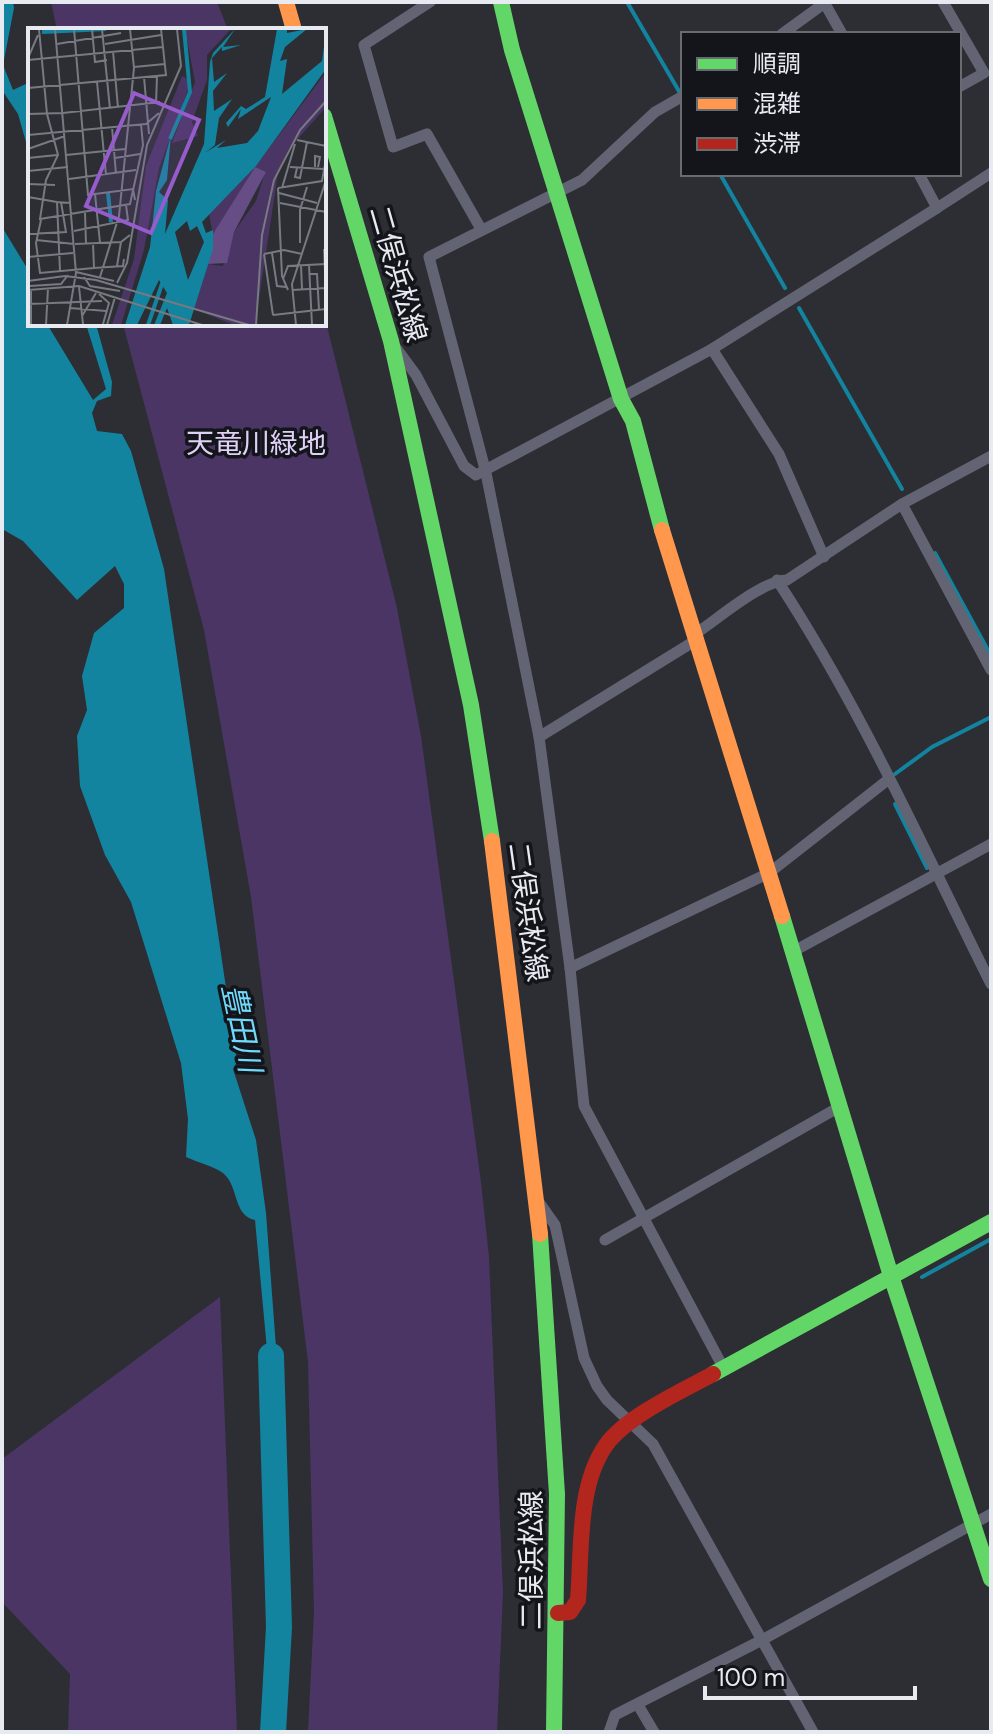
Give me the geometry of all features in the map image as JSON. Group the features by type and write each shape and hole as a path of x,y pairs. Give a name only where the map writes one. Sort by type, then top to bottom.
{"street":[{"path":"286,2 293,28"},
{"path":"430,2 364,45 393,147 427,134 481,229"},
{"path":"501,2 621,399 633,421 658,519 794,951 891,1276 991,1579"},
{"path":"785,32 825,2 841,32"},
{"path":"943,2 960,32"},
{"path":"961,33 984,73 961,86"},
{"path":"679,98 655,112 582,180 429,257 486,473 539,737 570,968 584,1106 724,1369"},
{"name":"二俣浜松線","path":"326,123 391,341 471,705 493,846 536,1197 551,1368 558,1613 554,1732"},
{"path":"391,341 416,375 464,466 476,475 486,473 712,349 991,173"},
{"path":"920,176 937,208"},
{"path":"712,349 779,454 824,557"},
{"path":"539,737 693,642 695,634 777,580 787,580 902,504 991,456"},
{"path":"902,504 991,670"},
{"path":"777,580 817,641 991,984"},
{"path":"570,968 769,873 889,779"},
{"path":"794,951 991,844"},
{"path":"605,1240 841,1106"},
{"path":"536,1197 555,1225 584,1358 602,1393 653,1444 813,1732"},
{"path":"558,1613 570,1612 578,1600 589,1480 607,1444 630,1424 724,1369 991,1222"},
{"path":"609,1732 615,1715 762,1640 991,1514"},
{"path":"638,1705 654,1732"}],"green space":[{"path":"51,2 217,2 227,28 57,28"},
{"name":"天竜川緑地","path":"326,322 397,608 421,736 481,1182 489,1257 503,1593 497,1732 308,1732 314,1611 308,1362 251,897 204,630 124,326 326,326"},
{"path":"220,1297 237,1732 68,1732 70,1674 2,1602 2,1459"}],"water":[{"path":"2,2 13,2 3,65 13,90 28,83 28,149 18,114 2,90"},
{"path":"2,227 28,270 28,326 48,326 93,400 106,389 87,326 97,326 112,382 111,396 97,401 92,413 97,431 122,434 131,451 164,569 237,1062 233,1069 256,1140 266,1213 279,1388 271,1393 255,1220 243,1213 232,1185 223,1173 186,1157 188,1119 181,1063 131,902 105,855 80,786 77,736 87,710 82,676 94,633 124,608 124,584 115,566 77,600 23,541 2,529"}],"waterway":[{"path":"627,2 680,93"},
{"path":"721,176 785,288"},
{"path":"799,308 902,489"},
{"path":"935,553 991,656"},
{"path":"895,774 932,747 991,717"},
{"path":"895,804 927,868"},
{"path":"922,1277 991,1239"},
{"name":"豊田川","path":"271,1356 279,1627 273,1732"}],"traffic: fast":[{"path":"501,2 512,50 621,399 633,421 662,530"},
{"path":"326,123 391,341 471,705 492,841"},
{"path":"782,916 891,1276 991,1579"},
{"path":"713,1374 991,1222"},
{"path":"540,1234 557,1494 554,1732"}],"traffic: slow":[{"path":"286,2 293,28"},
{"path":"662,530 782,916"},
{"path":"492,841 540,1234"}],"traffic: jam":[{"path":"558,1613 570,1612 578,1600 585,1499 597,1461 606,1445 641,1414 713,1374"}]}
